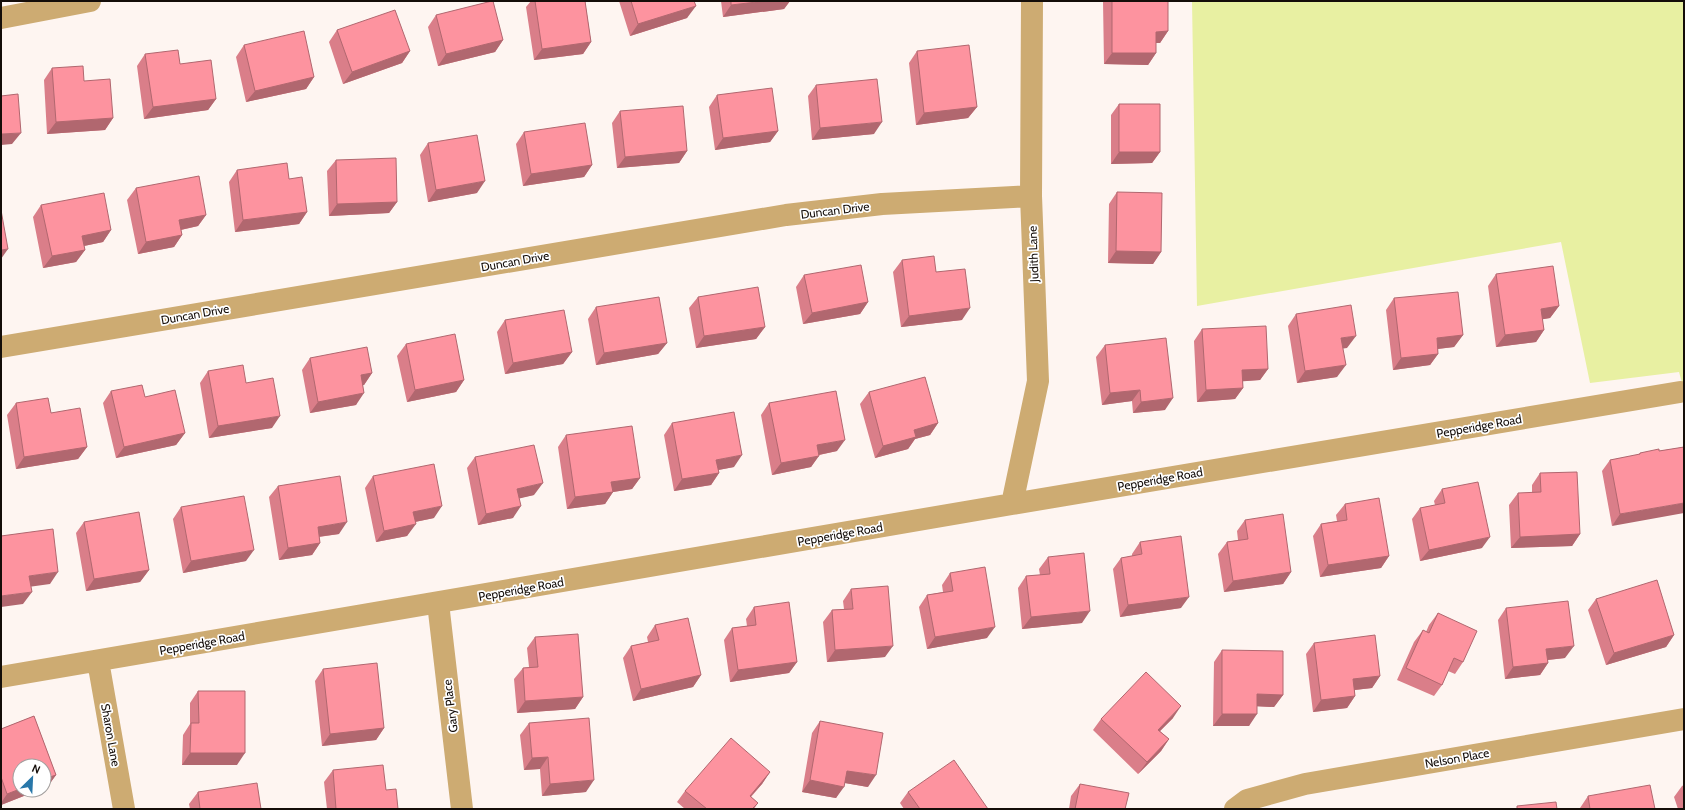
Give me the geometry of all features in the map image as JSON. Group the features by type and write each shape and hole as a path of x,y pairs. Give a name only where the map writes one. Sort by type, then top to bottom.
{"street":[{"path":"1,18 90,1"},
{"name":"Judith Lane","path":"1012,504 1038,381 1031,196 1032,1"},
{"name":"Duncan Drive","path":"1,347 786,215 882,204 1031,196"},
{"name":"Pepperidge Road","path":"1,677 1012,504 1680,392"},
{"name":"Gary Place","path":"438,603 462,809"},
{"name":"Sharon Lane","path":"98,661 124,809"},
{"name":"Nelson Place","path":"1235,809 1247,800 1305,784 1684,719"}],"green space":[{"path":"1192,1 1684,1 1684,390 1679,372 1590,383 1561,242 1197,306"}],"building":[{"path":"493,1 503,40 446,54 436,15"},
{"path":"535,1 585,1 591,42 542,49"},
{"path":"631,1 694,1 696,6 638,24"},
{"path":"731,1 765,1 731,5"},
{"path":"1112,1 1168,1 1168,31 1156,32 1156,53 1112,53"},
{"path":"395,10 410,51 352,72 337,30"},
{"path":"304,31 314,77 255,91 244,45"},
{"path":"969,45 977,107 924,113 917,51"},
{"path":"178,50 180,64 211,60 216,99 153,107 145,54"},
{"path":"83,66 84,81 110,79 113,118 56,122 52,68"},
{"path":"877,79 882,122 820,128 816,85"},
{"path":"772,88 778,131 723,138 717,95"},
{"path":"18,94 21,133 1,134 1,96"},
{"path":"1119,104 1160,104 1160,152 1119,152"},
{"path":"683,106 687,151 625,157 620,111"},
{"path":"585,123 592,165 531,174 524,132"},
{"path":"477,135 485,181 436,190 428,143"},
{"path":"396,158 397,202 337,204 336,160"},
{"path":"287,163 289,179 302,177 307,212 243,220 237,170"},
{"path":"199,176 206,215 179,220 182,235 146,242 136,188"},
{"path":"1117,192 1162,193 1161,252 1116,251"},
{"path":"104,193 111,230 82,236 85,250 52,256 41,205"},
{"path":"1,210 8,249 1,250"},
{"path":"934,256 936,272 965,269 970,308 909,316 902,260"},
{"path":"861,265 868,302 812,313 804,275"},
{"path":"1553,266 1559,306 1541,309 1544,330 1505,335 1496,274"},
{"path":"758,287 765,327 704,336 698,297"},
{"path":"1458,292 1463,335 1437,338 1438,354 1401,358 1394,298"},
{"path":"659,297 667,343 604,353 596,307"},
{"path":"1351,305 1356,336 1341,338 1346,365 1305,371 1296,314"},
{"path":"564,310 572,352 513,363 505,320"},
{"path":"1266,326 1268,369 1242,370 1243,388 1206,390 1202,329"},
{"path":"455,334 464,380 415,390 406,344"},
{"path":"1166,338 1173,398 1141,402 1140,390 1110,393 1105,345"},
{"path":"367,347 372,373 361,375 364,393 318,402 310,358"},
{"path":"243,365 246,383 273,378 280,416 218,426 208,371"},
{"path":"925,377 938,423 914,430 916,437 883,446 869,392"},
{"path":"142,385 145,397 175,390 185,433 124,447 111,391"},
{"path":"836,391 845,440 817,445 819,456 781,463 769,403"},
{"path":"48,398 51,413 80,408 87,447 24,457 16,403"},
{"path":"734,412 742,455 716,460 719,473 682,479 672,423"},
{"path":"632,426 640,478 611,482 613,492 575,497 566,435"},
{"path":"534,445 543,483 517,489 521,506 486,514 475,457"},
{"path":"1684,447 1684,503 1620,514 1610,460 1659,449 1659,451"},
{"path":"434,464 442,506 413,512 416,524 384,531 373,476"},
{"path":"1577,472 1580,534 1520,537 1518,493 1541,492 1540,473"},
{"path":"340,476 347,522 318,527 320,543 288,548 278,486"},
{"path":"1478,482 1490,537 1429,550 1420,508 1445,503 1442,489"},
{"path":"244,496 254,550 191,561 181,507"},
{"path":"1379,498 1389,556 1328,565 1321,524 1347,520 1345,504"},
{"path":"139,512 149,570 94,579 84,522"},
{"path":"1283,514 1291,572 1233,581 1227,542 1248,539 1245,520"},
{"path":"53,529 58,572 29,576 32,592 1,596 1,536"},
{"path":"1181,536 1189,597 1128,605 1121,558 1142,554 1140,542"},
{"path":"1084,553 1090,611 1031,617 1026,576 1050,574 1048,557"},
{"path":"985,567 995,627 935,637 927,595 953,591 950,573"},
{"path":"1657,580 1674,635 1614,653 1596,599"},
{"path":"888,586 893,646 835,650 832,610 853,609 851,589"},
{"path":"1568,601 1574,646 1546,649 1548,663 1513,667 1506,608"},
{"path":"789,602 797,662 738,670 732,628 756,625 754,607"},
{"path":"1438,613 1477,631 1463,662 1454,658 1442,685 1406,668 1423,630 1429,633"},
{"path":"688,618 701,675 641,689 631,646 659,640 655,625"},
{"path":"578,634 583,697 525,701 523,668 538,667 535,637"},
{"path":"1375,635 1380,676 1353,679 1355,696 1321,700 1314,643"},
{"path":"1222,650 1283,651 1283,695 1257,694 1257,714 1222,714"},
{"path":"377,663 384,728 330,734 323,669"},
{"path":"1146,672 1181,706 1158,730 1169,739 1147,762 1101,719"},
{"path":"198,691 245,691 245,753 190,753 191,723 199,723"},
{"path":"34,716 50,758 12,758 12,792 7,794 1,777 1,729"},
{"path":"589,718 594,780 550,784 548,757 532,758 529,723"},
{"path":"820,721 883,733 876,775 847,771 844,787 810,780"},
{"path":"731,738 770,772 750,796 758,803 752,809 707,809 685,791"},
{"path":"954,760 988,809 920,809 908,792"},
{"path":"52,764 56,775 52,776"},
{"path":"383,765 386,790 396,789 398,809 336,809 333,770"},
{"path":"257,783 261,809 200,809 198,792"},
{"path":"1080,784 1129,793 1125,809 1075,809"},
{"path":"1650,785 1655,809 1590,809 1588,796"},
{"path":"1556,802 1557,809 1517,809 1517,806"}]}
